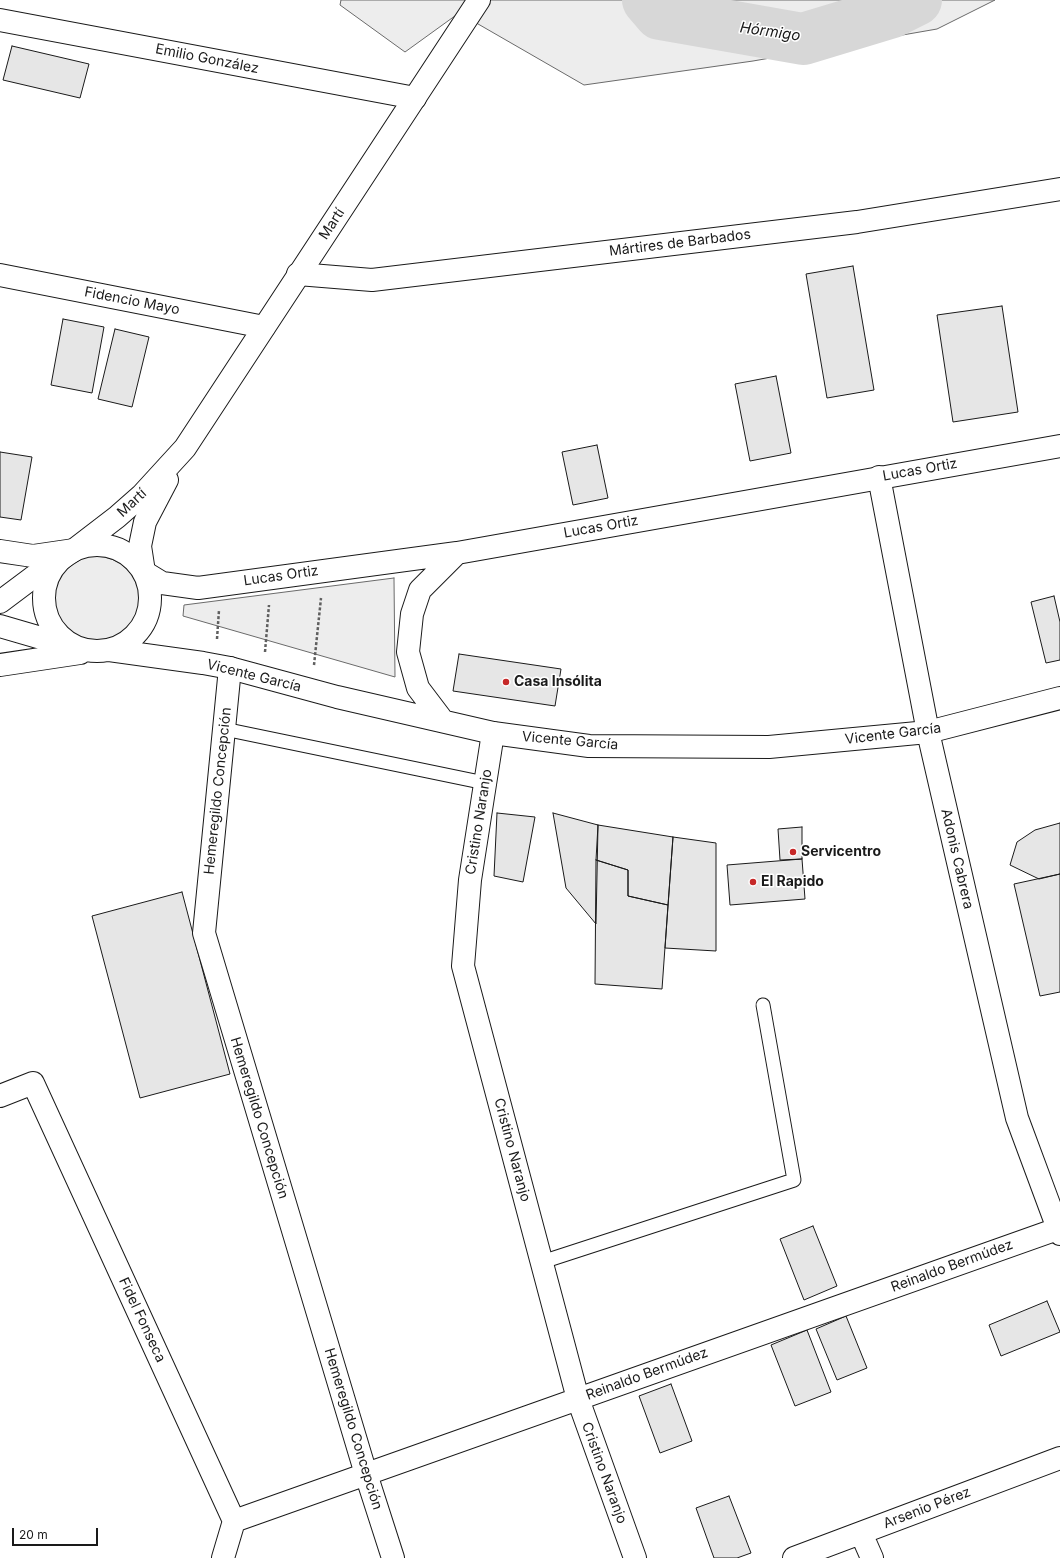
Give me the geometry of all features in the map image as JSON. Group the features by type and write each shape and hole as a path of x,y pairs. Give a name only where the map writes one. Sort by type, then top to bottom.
{"street":[{"name":"Martí","path":"144,572 140,546 145,522 185,448 479,0"},
{"name":"Emilio González","path":"0,20 415,98"},
{"name":"Mártires de Barbados","path":"298,274 372,280 857,222 1060,189"},
{"name":"Fidencio Mayo","path":"0,275 264,327"},
{"name":"Lucas Ortiz","path":"144,572 162,584 198,588 272,579 324,570 457,553 1060,446"},
{"name":"Martí","path":"74,550 117,517 142,495 185,448"},
{"name":"Adonis Cabrera","path":"879,477 928,732 1017,1118 1059,1230"},
{"path":"0,551 33,556 74,550 93,545 113,547 131,556 144,572 150,589 150,608 145,623 136,635 124,645 100,651 0,665"},
{"path":"0,602 32,578 74,550"},
{"path":"74,550 60,560 50,574 44,590 44,607 50,623 60,637 74,647 100,651"},
{"path":"443,721 418,688 408,652 412,614 420,590 457,553"},
{"path":"0,626 38,638 100,651"},
{"name":"Vicente García","path":"100,651 223,667 311,690 493,733 588,746 768,747 928,732 1060,698"},
{"name":"Hemeregildo Concepción","path":"223,667 224,729 204,932 366,1474 393,1558"},
{"name":"Cristino Naranjo","path":"493,733 470,880 463,966 578,1399 635,1558"},
{"name":"Fidel Fonseca","path":"0,1096 33,1083 234,1521"},
{"name":"Reinaldo Bermúdez","path":"234,1521 1059,1230"},
{"name":"Arsenio Pérez","path":"794,1558 1060,1458"},
{"path":"223,1558 234,1521"},
{"path":"861,1533 872,1558"}],"lane":[{"path":"224,729 485,783"},
{"path":"542,1262 794,1180 763,1005"}],"path":[{"path":"311,690 324,570"},
{"path":"263,677 272,579"},
{"path":"221,584 223,667"}],"shaded area":[{"path":"341,0 995,0 937,29 753,61 584,85 459,13 405,52 340,5"},
{"path":"95,556 112,560 127,570 137,585 141,602 137,619 127,634 112,644 95,648 78,644 63,634 53,619 49,602 53,585 63,570 78,560"},
{"path":"394,578 395,677 183,616 184,605"}],"building":[{"path":"12,46 89,64 80,98 3,80"},
{"path":"853,266 874,390 827,398 806,274"},
{"path":"1002,306 1018,412 953,422 937,315"},
{"path":"63,319 104,327 92,393 51,385"},
{"path":"115,329 149,337 132,407 98,399"},
{"path":"776,376 791,453 750,461 735,384"},
{"path":"597,445 608,498 573,505 562,452"},
{"path":"0,452 32,457 21,520 0,517"},
{"path":"1054,596 1060,622 1060,660 1046,663 1031,602"},
{"path":"459,654 561,669 555,706 453,691"},
{"path":"497,813 535,817 523,882 494,876"},
{"path":"553,813 598,825 596,924 566,888"},
{"path":"1060,823 1060,874 1039,879 1010,865 1017,842 1035,830"},
{"path":"598,825 673,837 668,905 628,896 628,870 596,860"},
{"path":"802,827 802,859 780,860 778,829"},
{"path":"673,837 716,843 716,951 665,948"},
{"path":"802,859 805,899 730,905 727,865"},
{"path":"596,860 628,870 628,896 668,905 662,989 595,984"},
{"path":"1060,874 1060,992 1040,996 1014,884"},
{"path":"182,892 230,1074 140,1098 92,916"},
{"path":"813,1226 837,1286 804,1300 780,1239"},
{"path":"1047,1301 1060,1332 1001,1356 989,1325"},
{"path":"846,1316 867,1368 837,1380 816,1329"},
{"path":"807,1330 831,1392 795,1406 771,1345"},
{"path":"671,1384 692,1441 660,1453 639,1396"},
{"path":"729,1496 751,1553 737,1558 714,1558 696,1508"}],"waterway":[{"name":"Hórmigo","path":"648,0 660,14 803,39 892,12 916,0"}],"place":[{"name":"Casa Insólita","path":"506,682"},
{"name":"Servicentro","path":"793,852"},
{"name":"El Rapido","path":"753,882"}]}
